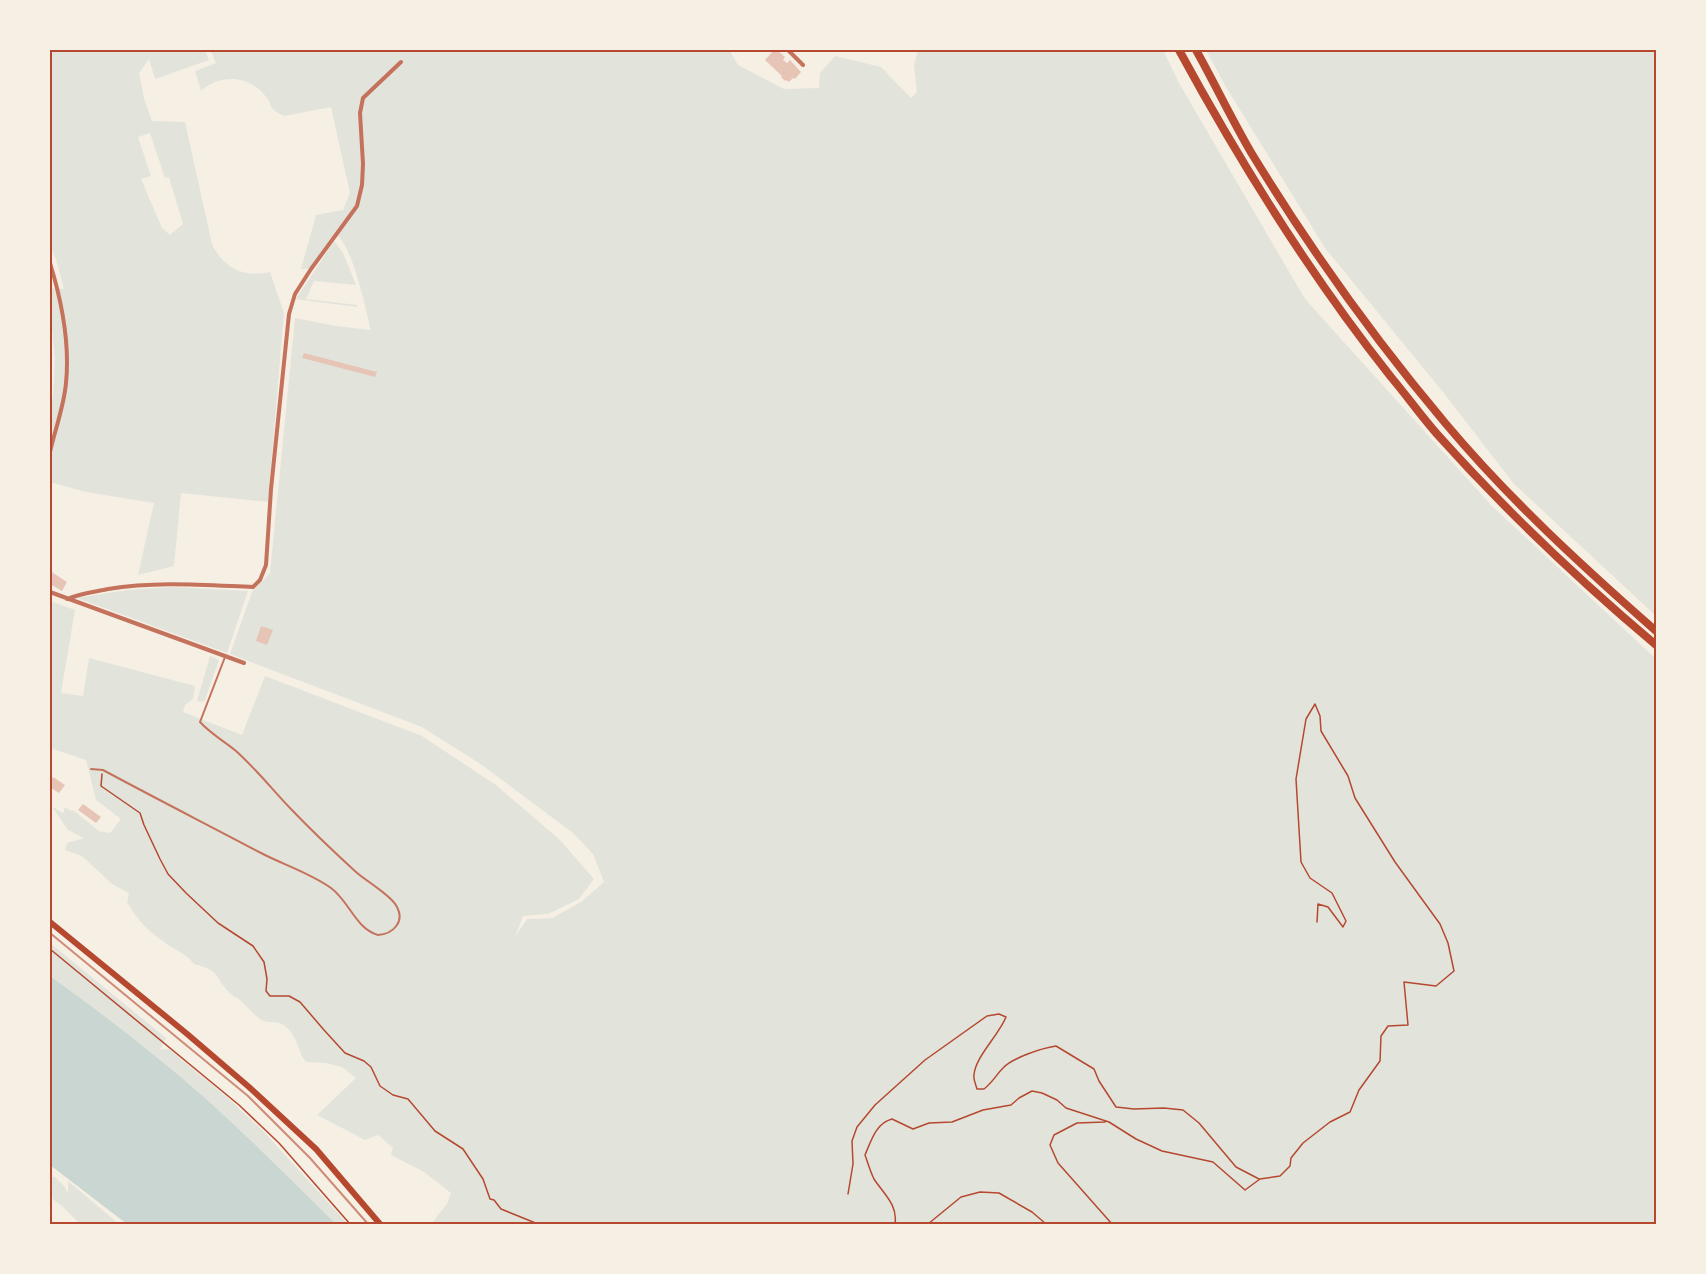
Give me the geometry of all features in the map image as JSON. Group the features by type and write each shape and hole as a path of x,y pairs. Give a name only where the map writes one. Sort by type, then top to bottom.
{"highway":[{"path":"1179,50 1209,106 1290,238 1371,352 1421,414 1480,480 1533,534 1656,645"},
{"path":"1196,50 1251,153 1318,256 1384,347 1446,424 1487,470 1577,560 1656,631"}],"main road":[{"path":"50,922 249,1087 316,1149 380,1224"}],"street":[{"path":"788,50 803,65"},
{"path":"68,599 78,594 126,586 171,583 252,587 261,580 266,565 271,489 289,314 295,294 357,206 362,185 360,113 363,98 401,62"},
{"path":"50,263 65,330 67,358 66,386 50,452"},
{"path":"50,592 244,663"}],"lane":[{"path":"91,769 103,770 332,888 346,903 363,928 375,934 384,935 391,932 397,926 400,915 392,899 367,882 292,810 236,751 200,722 225,657"}],"path":[{"path":"895,1223 894,1207 874,1178 865,1155 874,1133 885,1120 892,1119 914,1130 929,1124 952,1122 983,1110 1011,1105 1032,1091 1057,1100 1066,1108 1108,1122 1162,1151 1213,1162 1245,1190 1260,1179 1280,1176 1290,1166 1291,1158 1303,1143 1330,1122 1350,1112 1359,1090 1380,1061 1381,1036 1388,1026 1408,1025 1404,982 1436,986 1454,971 1448,943 1440,924 1424,904 1355,798 1348,776 1321,731 1316,704 1306,719 1296,779 1301,862 1310,878 1332,893 1346,921 1343,927 1328,907 1318,903 1317,922"},
{"path":"103,770 101,786 140,813 152,844 168,874 218,923 253,946 264,962 267,979 266,991 270,996 289,996 300,1002 345,1053 364,1061 371,1067 380,1086 393,1095 408,1099 435,1131 463,1149 483,1179 490,1199 494,1200 501,1209 538,1224"},
{"path":"50,950 233,1100 279,1143 350,1224"},
{"path":"848,1194 853,1164 852,1141 856,1127 875,1105 925,1060 987,1016 999,1014 1006,1017 1002,1028 978,1061 973,1075 977,1089 984,1089 993,1083 1003,1067 1038,1049 1056,1046 1094,1069 1098,1081 1116,1107 1183,1110 1199,1123 1236,1167 1260,1179"},
{"path":"1108,1122 1077,1123 1054,1135 1050,1145 1058,1163 1112,1224"},
{"path":"928,1224 961,1197 980,1192 999,1193 1032,1212 1046,1224"}],"shaded area":[{"path":"50,50 205,50 209,60 155,79 149,59 139,73 144,98 152,121 185,122 212,244 217,252 228,265 235,269 252,274 270,272 284,313 268,502 181,493 174,566 138,575 154,503 86,492 50,482 50,414 55,359 50,288 64,289 50,246","holes":["150,133 165,178 169,177 183,224 170,235 162,228 141,179 151,176 138,137"]},
{"path":"207,50 729,50 738,65 784,89 819,88 820,73 835,56 881,67 911,98 917,92 914,65 918,50 1163,50 1179,83 1305,299 1491,505 1656,659 1656,1224 431,1224 447,1204 451,1193 424,1172 391,1155 393,1148 378,1135 365,1140 317,1115 356,1078 342,1067 306,1062 295,1038 285,1026 260,1019 226,989 214,973 194,964 185,955 150,931 135,915 127,902 129,893 112,884 82,856 65,850 67,843 84,838 68,830 53,808 62,813 64,808 73,810 99,831 110,833 121,819 96,800 86,760 50,748 50,601 75,610 61,693 83,696 89,658 195,686 193,699 185,705 183,712 242,735 265,676 422,736 496,785 560,840 594,879 579,899 548,914 523,916 515,937 527,919 552,918 581,902 604,882 593,854 573,833 482,765 422,727 230,654 252,592 270,573 295,318 371,330 353,264 348,251 336,234 309,269 301,269 316,215 343,210 350,193 331,107 284,116 273,109 268,99 255,86 240,80 223,80 201,91 195,71 216,63 212,53"},
{"path":"1206,50 1656,50 1656,616 1514,484 1443,392 1325,248 1226,87"},
{"path":"335,242 343,253 356,285 314,281 306,299 357,305 357,307 296,299 333,243"},
{"path":"173,587 248,591 227,653 77,598 127,590"},
{"path":"210,656 219,660 205,700 197,701"},
{"path":"50,943 166,1038 160,1050 169,1049 228,1098 263,1131 348,1224 336,1224 204,1097 167,1065 50,976"},
{"path":"50,976 167,1065 204,1097 336,1224 127,1224 50,1165"},
{"path":"50,1177 55,1177 65,1187 68,1194 68,1181 119,1224 80,1224 50,1197"}],"building":[{"path":"774,50 785,57 783,60 787,63 790,60 801,72 795,79 785,81 765,60"},
{"path":"304,353 377,372 375,377 302,358"},
{"path":"50,571 67,582 62,591 50,584"},
{"path":"261,626 273,630 267,645 256,641"},
{"path":"53,777 65,785 59,793 50,787"},
{"path":"83,804 101,817 96,823 78,810"}],"railway":[{"path":"50,933 248,1096 310,1158 368,1224"}]}
